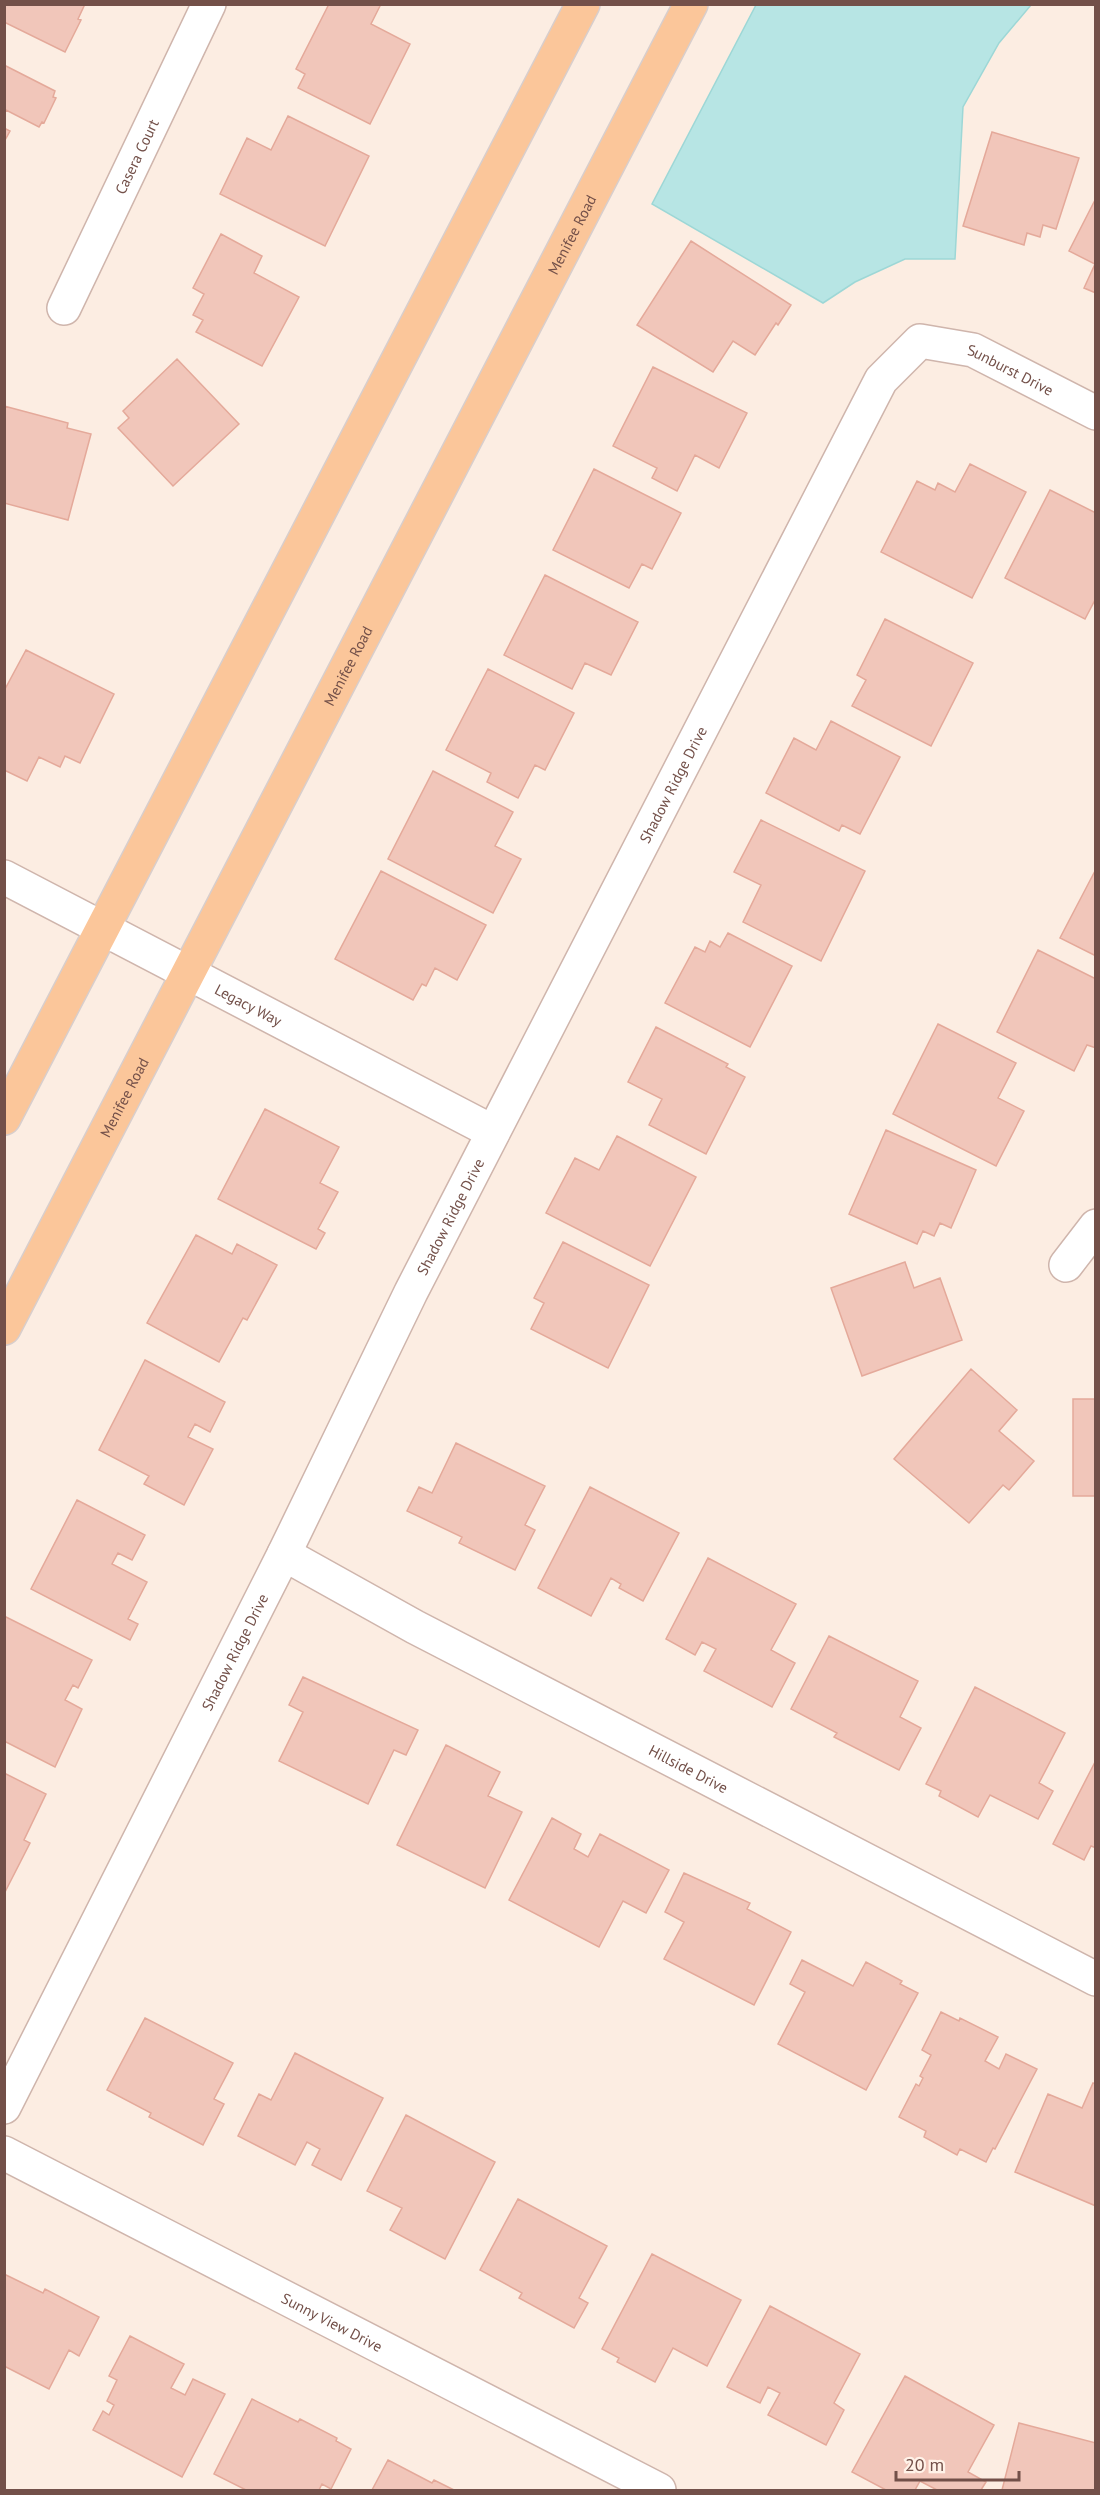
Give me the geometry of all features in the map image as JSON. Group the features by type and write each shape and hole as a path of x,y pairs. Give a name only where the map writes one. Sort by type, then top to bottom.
{"main road":[{"path":"4,1118 583,4"},
{"name":"Menifee Road","path":"4,1328 691,4"}],"street":[{"name":"Casera Court","path":"64,308 209,4"},
{"name":"Sunburst Drive","path":"920,341 973,350 1095,413"},
{"name":"Shadow Ridge Drive","path":"4,2107 284,1554 411,1292 881,380 920,341"},
{"name":"Legacy Way","path":"4,877 493,1132"},
{"path":"1066,1264 1095,1226"},
{"name":"Hillside Drive","path":"284,1554 415,1627 1095,1979"},
{"name":"Sunny View Drive","path":"4,2153 659,2490"}],"water":[{"path":"756,5 1031,5 999,43 963,107 955,259 905,259 855,282 823,303 652,204"}],"building":[{"path":"4,4 85,4 78,19 81,20 65,52 4,22"},
{"path":"329,4 378,4 380,6 371,24 410,44 370,124 298,88 305,74 296,69"},
{"path":"4,65 55,91 53,97 56,98 44,123 42,122 39,127 6,110 4,113"},
{"path":"288,116 369,156 325,246 220,194 247,138 271,150"},
{"path":"4,128 10,131 4,142"},
{"path":"992,132 1079,158 1056,229 1043,225 1040,237 1027,233 1024,245 963,226"},
{"path":"1096,198 1096,293 1084,288 1095,264 1069,251"},
{"path":"221,234 262,256 254,273 299,297 262,366 196,332 203,320 193,315 204,294 193,288"},
{"path":"691,241 791,305 755,355 733,341 713,372 637,325"},
{"path":"177,359 239,424 173,486 118,428 129,418 123,411"},
{"path":"653,367 747,413 719,468 695,455 677,491 652,478 657,468 613,446"},
{"path":"4,406 68,423 67,428 91,434 68,520 4,503"},
{"path":"970,464 1026,492 972,598 881,552 917,481 935,490 938,483 955,492"},
{"path":"594,469 681,513 652,569 642,564 629,588 553,550"},
{"path":"1050,490 1096,513 1096,598 1085,619 1005,578"},
{"path":"545,575 638,622 611,675 585,663 572,689 504,655"},
{"path":"885,619 973,663 931,746 852,706 866,680 857,675"},
{"path":"26,650 114,694 80,763 65,756 60,767 39,757 27,781 4,770 4,691"},
{"path":"488,669 574,713 545,770 535,765 518,798 487,782 491,773 446,750"},
{"path":"831,721 900,757 860,834 842,825 839,831 766,793 794,738 816,750"},
{"path":"433,771 513,812 495,846 521,859 493,913 388,859"},
{"path":"761,820 865,871 821,961 743,922 761,885 734,872"},
{"path":"1096,869 1096,956 1060,938"},
{"path":"381,871 486,925 457,980 435,968 426,986 422,984 413,1000 335,959"},
{"path":"728,933 792,966 750,1047 665,1003 695,947 705,952 710,941 720,947"},
{"path":"1038,950 1096,979 1096,1048 1087,1045 1074,1071 997,1032"},
{"path":"938,1024 1016,1063 998,1098 1024,1111 996,1166 893,1114"},
{"path":"656,1027 728,1064 726,1067 745,1077 706,1154 649,1125 662,1099 628,1082"},
{"path":"265,1109 339,1147 320,1183 338,1192 318,1229 325,1233 316,1249 218,1199"},
{"path":"886,1130 976,1170 951,1228 940,1223 934,1236 923,1231 917,1244 849,1214"},
{"path":"617,1136 696,1177 650,1266 546,1213 575,1158 599,1170"},
{"path":"196,1235 232,1254 237,1244 277,1265 247,1320 243,1318 219,1362 147,1323"},
{"path":"563,1242 649,1285 608,1368 531,1329 544,1303 534,1298"},
{"path":"905,1262 914,1288 940,1278 962,1340 862,1376 831,1288"},
{"path":"145,1360 225,1402 210,1432 195,1424 188,1437 213,1449 184,1505 144,1484 149,1476 99,1450"},
{"path":"971,1369 1017,1410 999,1431 1034,1461 1009,1490 1003,1485 969,1523 894,1459"},
{"path":"1073,1399 1096,1399 1096,1496 1073,1496"},
{"path":"456,1443 545,1486 525,1525 535,1530 515,1570 459,1543 462,1537 407,1511 419,1487 432,1493"},
{"path":"590,1487 679,1533 643,1601 619,1588 621,1584 611,1578 591,1616 538,1588"},
{"path":"77,1500 145,1535 132,1560 118,1553 112,1564 147,1582 128,1619 138,1624 130,1640 31,1589"},
{"path":"708,1558 796,1604 771,1650 795,1663 772,1707 704,1671 716,1649 702,1642 695,1655 666,1639"},
{"path":"4,1616 92,1660 78,1688 73,1685 65,1700 82,1709 55,1767 4,1741"},
{"path":"829,1636 918,1681 900,1717 921,1728 899,1770 834,1737 837,1733 791,1709"},
{"path":"303,1677 418,1730 406,1755 394,1750 368,1804 279,1761 303,1712 289,1705"},
{"path":"975,1687 1065,1733 1039,1783 1053,1791 1038,1819 990,1795 978,1817 939,1796 941,1791 926,1784"},
{"path":"446,1745 500,1772 488,1796 522,1812 485,1888 397,1845"},
{"path":"1095,1762 1096,1848 1091,1846 1084,1860 1053,1844"},
{"path":"4,1773 46,1794 24,1840 30,1843 4,1894"},
{"path":"552,1818 581,1834 574,1849 588,1857 600,1834 669,1870 646,1913 623,1901 599,1947 509,1900"},
{"path":"684,1873 750,1903 747,1909 791,1932 754,2005 664,1959 684,1922 665,1912"},
{"path":"802,1960 853,1986 866,1962 902,1981 900,1984 918,1993 866,2090 778,2044 805,1992 790,1984"},
{"path":"941,2012 959,2021 960,2018 998,2037 985,2061 999,2069 1006,2054 1037,2069 986,2162 960,2149 957,2155 924,2137 926,2131 899,2117 916,2084 919,2086 923,2078 920,2076 931,2055 922,2050"},
{"path":"145,2018 233,2063 214,2099 224,2104 203,2145 149,2117 151,2113 107,2090"},
{"path":"295,2053 383,2098 341,2180 312,2165 320,2149 307,2142 295,2165 238,2136 259,2094 271,2100"},
{"path":"1093,2083 1096,2084 1096,2206 1015,2172 1048,2094 1082,2108"},
{"path":"406,2115 495,2162 445,2259 390,2230 402,2208 367,2191"},
{"path":"518,2199 607,2246 579,2298 588,2303 574,2328 519,2298 522,2293 480,2270"},
{"path":"652,2254 741,2300 707,2366 673,2348 655,2382 617,2362 619,2358 602,2349"},
{"path":"4,2274 43,2293 45,2289 99,2317 79,2356 69,2350 49,2389 4,2366"},
{"path":"770,2306 860,2354 834,2403 844,2410 826,2445 768,2415 780,2393 768,2387 760,2403 727,2387"},
{"path":"130,2336 184,2364 171,2388 185,2395 193,2379 225,2394 182,2477 93,2430 103,2411 109,2415 114,2405 107,2401 117,2380 109,2376"},
{"path":"905,2376 994,2425 968,2472 986,2482 981,2490 937,2490 920,2481 915,2490 886,2490 852,2472"},
{"path":"252,2399 298,2422 300,2419 337,2438 336,2441 351,2449 331,2489 322,2484 319,2490 246,2490 214,2474"},
{"path":"1019,2423 1096,2443 1096,2490 1002,2490"},
{"path":"388,2460 432,2483 434,2480 454,2490 372,2490"}]}
